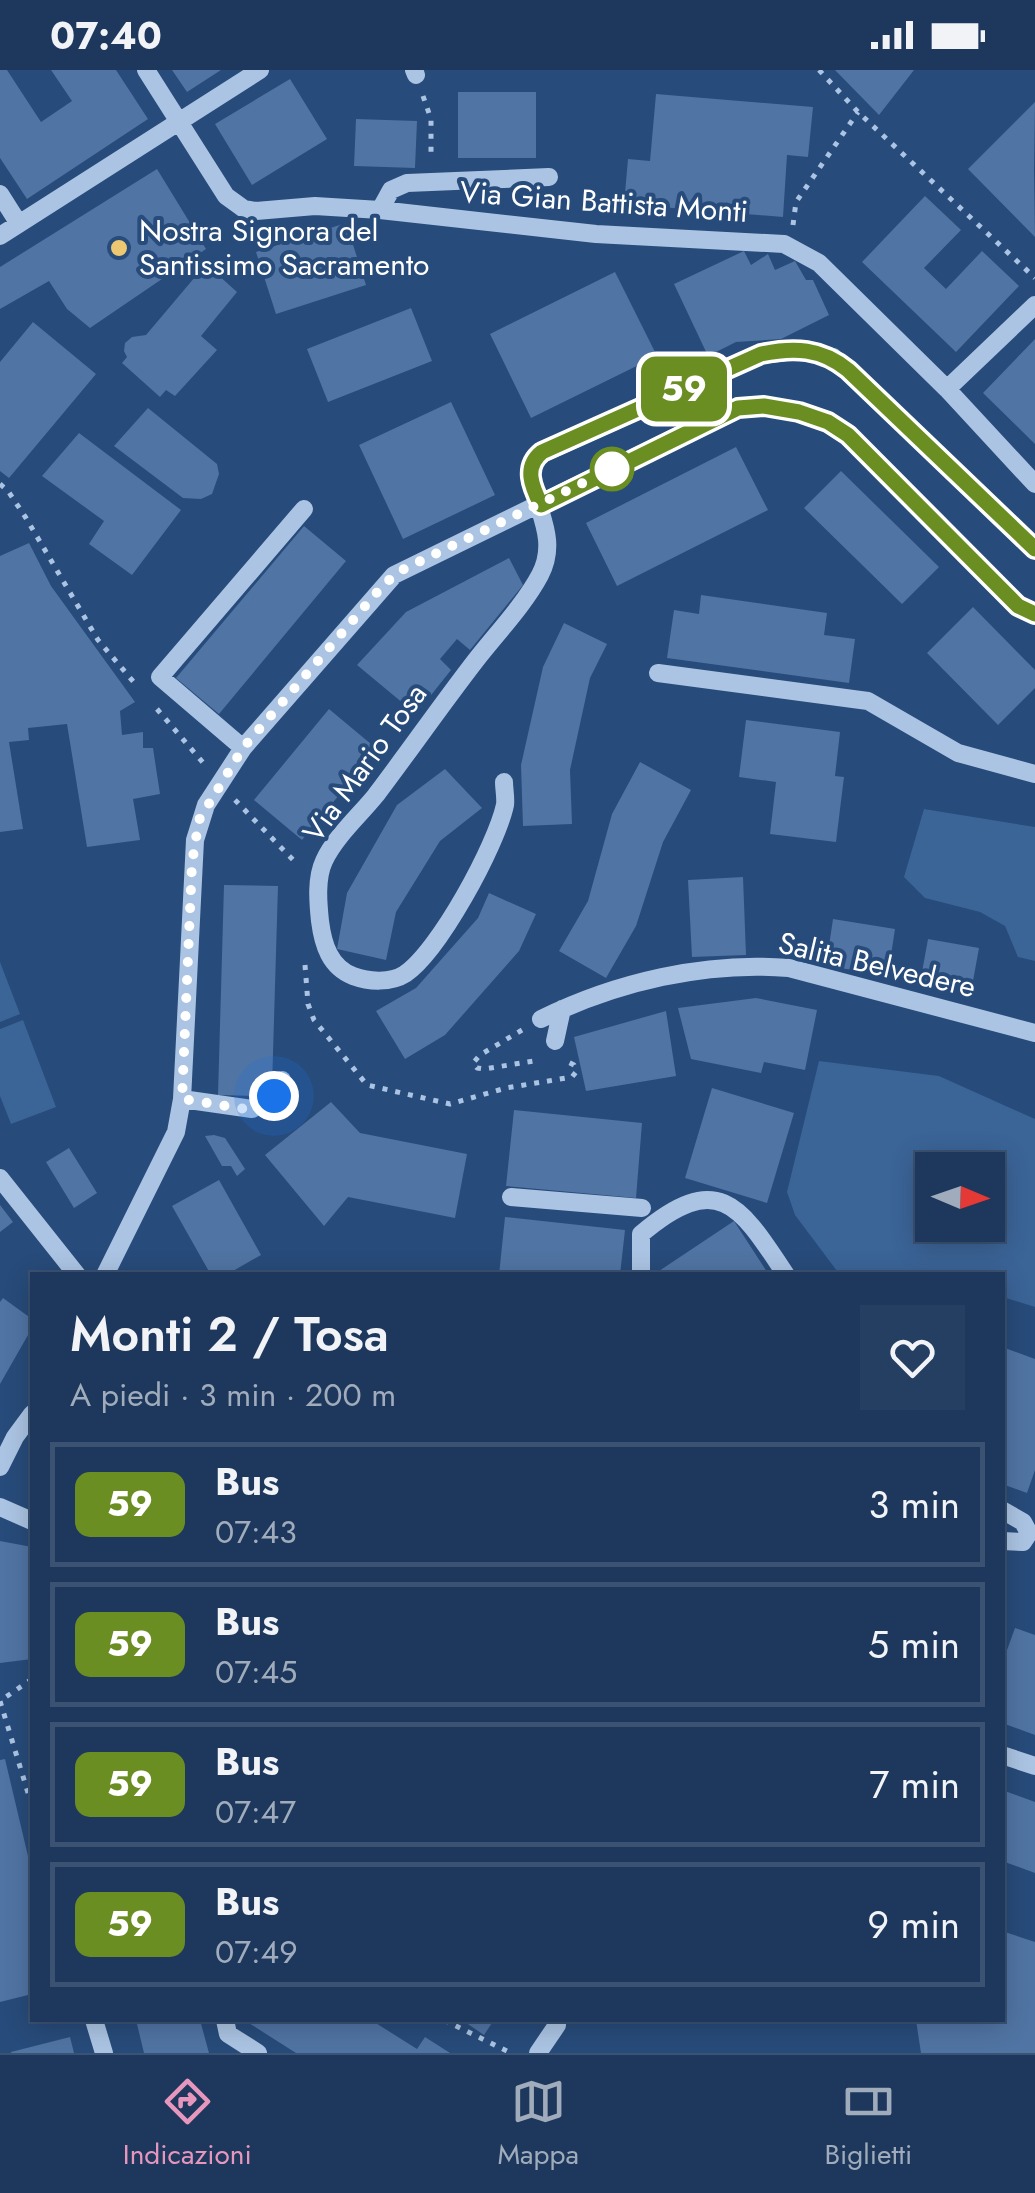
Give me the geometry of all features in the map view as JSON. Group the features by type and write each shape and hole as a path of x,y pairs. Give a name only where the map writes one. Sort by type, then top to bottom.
{"street":[{"name":"Via Gian Battista Monti","path":"146,70 226,196 244,209 315,206 380,210 596,234 776,243 792,248 819,263 948,390 1035,484"},
{"path":"0,236 260,70"},
{"path":"380,210 391,190 430,180 549,177"},
{"path":"0,194 19,224"},
{"path":"948,390 1035,305"},
{"path":"541,505 530,474 535,457 542,452 761,354 805,350 833,358 848,370 1035,548"},
{"path":"106,1272 176,1132 182,1099 192,863 199,820 243,748 385,583 404,569 727,412 764,406 828,422 848,435 1018,606 1035,614"},
{"name":"Via Mario Tosa","path":"504,782 505,803 482,864 422,959 392,980 358,978 337,967 322,937 319,888 324,860 540,574 547,532 541,505"},
{"path":"243,748 160,677 304,509"},
{"path":"658,673 868,702 958,752 1035,774"},
{"name":"Salita Belvedere","path":"542,1019 623,987 725,966 756,965 789,968 1035,1033"},
{"path":"554,1041 562,1008"},
{"path":"182,1099 252,1110 274,1096 282,1080"},
{"path":"0,1178 75,1272"},
{"path":"511,1197 642,1208"},
{"path":"641,1272 642,1234 664,1215 711,1198 736,1206 784,1272"},
{"path":"0,1467 30,1417"},
{"path":"0,1507 30,1520"},
{"path":"1005,1512 1023,1522 1028,1533 1023,1542 1005,1541"},
{"path":"1005,1756 1035,1766"},
{"path":"95,2022 104,2053"},
{"path":"538,2053 557,2025"},
{"path":"227,2027 233,2053"},
{"path":"227,2027 258,2053"}],"path":[{"path":"820,70 858,112 1035,278"},
{"path":"415,72 431,119 430,180"},
{"path":"792,248 796,202 858,112"},
{"path":"0,484 26,518 98,640 137,686"},
{"path":"149,700 220,782"},
{"path":"244,810 297,863 298,881"},
{"path":"304,952 308,1004 314,1020 367,1085 450,1104 506,1088 572,1078 576,1072 574,1065 560,1060"},
{"path":"542,1019 480,1055 474,1063 484,1069 542,1060"},
{"path":"30,1680 0,1701 30,1799"},
{"path":"448,2022 511,2053"}],"shaded area":[{"path":"924,809 1035,827 1035,961 1018,957 1005,926 980,912 925,898 904,877"},
{"path":"0,962 20,1014 0,1022"},
{"path":"23,1020 56,1107 11,1124 0,1096 0,1029"},
{"path":"819,1061 939,1076 1035,1119 1035,1307 1005,1298 1005,1272 838,1272 795,1215 787,1192"}],"building":[{"path":"0,70 7,70 41,122 72,101 51,70 116,70 148,119 27,199 0,158"},
{"path":"172,70 221,70 187,92"},
{"path":"835,70 914,70 879,115"},
{"path":"290,79 327,139 252,185 215,124"},
{"path":"458,92 536,92 536,158 458,158"},
{"path":"656,94 813,107 808,157 787,155 783,217 624,204 628,159 650,161"},
{"path":"1035,102 1034,171 1035,237 968,169"},
{"path":"356,119 417,121 415,168 354,166"},
{"name":"Nostra Signora del Santissimo Sacramento","path":"157,169 206,249 90,328 67,309 49,281 0,309 0,267"},
{"path":"925,196 961,230 924,268 946,289 982,251 1019,286 956,352 862,262"},
{"path":"346,223 366,285 276,314 256,252"},
{"path":"744,251 751,265 768,254 775,270 795,261 806,280 813,280 829,315 781,339 736,342 708,356 674,284"},
{"path":"206,264 237,292 201,336 217,350 175,396 166,390 160,397 122,363 127,357 125,343 132,337 146,335"},
{"path":"615,272 657,356 531,418 490,334"},
{"path":"411,308 432,361 328,402 307,349"},
{"path":"33,322 96,374 9,478 0,471 0,362"},
{"path":"1035,339 1035,444 983,393"},
{"path":"451,402 495,495 403,539 359,445"},
{"path":"148,408 217,464 219,474 212,494 201,499 183,498 114,446"},
{"path":"79,433 181,510 132,575 89,544 104,521 42,476"},
{"path":"736,447 768,510 617,586 586,523"},
{"path":"841,471 939,567 902,604 804,508"},
{"path":"304,526 346,561 219,714 176,678"},
{"path":"29,543 51,586 135,702 120,711 122,735 143,732 143,748 153,748 160,794 133,799 140,840 87,847 67,724 28,728 29,740 9,742 23,829 0,832 0,556"},
{"path":"509,558 523,585 470,650 457,639 440,659 451,670 416,714 357,665 406,612"},
{"path":"701,595 827,613 824,635 855,639 849,683 667,658 674,610 699,614"},
{"path":"973,607 1035,670 1035,688 998,725 927,653"},
{"path":"564,623 607,644 590,678 570,770 572,824 523,826 521,765 543,667"},
{"path":"329,709 377,749 302,840 254,800"},
{"path":"746,720 840,732 835,776 844,777 836,842 770,834 776,782 739,777"},
{"path":"640,762 691,790 663,842 636,926 606,978 559,951 588,901 612,814"},
{"path":"445,769 482,808 440,841 396,912 386,960 337,949 347,893 397,805"},
{"path":"743,877 746,955 692,957 688,880"},
{"path":"224,885 278,886 272,1087 256,1086 256,1096 218,1095"},
{"path":"489,893 536,914 519,951 445,1035 405,1059 376,1011 416,988 478,918"},
{"path":"833,919 895,929 888,975 826,966"},
{"path":"928,939 979,948 971,992 920,983"},
{"path":"756,998 817,1010 805,1070 764,1062 761,1073 691,1059 678,1008"},
{"path":"666,1011 676,1076 586,1091 574,1037"},
{"path":"712,1088 794,1113 767,1203 685,1178"},
{"path":"331,1102 360,1133 467,1154 455,1218 348,1197 324,1226 265,1155"},
{"path":"514,1110 642,1123 636,1198 506,1186"},
{"path":"205,1136 225,1138 245,1169 237,1176 231,1166 222,1166"},
{"path":"69,1148 97,1193 74,1208 46,1162"},
{"path":"219,1180 261,1255 231,1272 209,1272 172,1206"},
{"path":"0,1205 13,1222 0,1232"},
{"path":"505,1217 625,1230 620,1272 499,1272"},
{"path":"734,1221 767,1272 660,1272"},
{"path":"3,1298 30,1318 30,1332 0,1384"},
{"path":"1005,1348 1035,1359 1035,1470 1027,1493 1005,1485"},
{"path":"0,1541 30,1547 30,1659 0,1663"},
{"path":"1015,1628 1035,1635 1035,1735 1005,1724 1005,1656"},
{"path":"5,1759 30,1865 30,1994 0,2002 0,1760"},
{"path":"1005,1791 1035,1802 1035,1873 1005,1862"},
{"path":"1005,1932 1035,1942 1035,2053 921,2053 916,2022 1005,2022"},
{"path":"136,2022 201,2022 209,2053 144,2053"},
{"path":"247,2022 374,2022 417,2049 425,2037 450,2053 296,2053"},
{"path":"465,2022 493,2022 484,2035"},
{"path":"70,2037 74,2053 11,2053 11,2052"}],"bus line":[{"name":"59","path":"1035,549 848,370 820,352 790,350 761,354 542,452 535,457 530,474 541,505 738,408 764,406 799,412 828,422 848,435 1018,606 1035,614"}],"place":[{"name":"Nostra Signora del Santissimo Sacramento","path":"119,248"}],"route":[{"path":"274,1096 252,1110 182,1099 192,863 199,820 206,805 243,748 385,583 404,569 612,469"}]}
